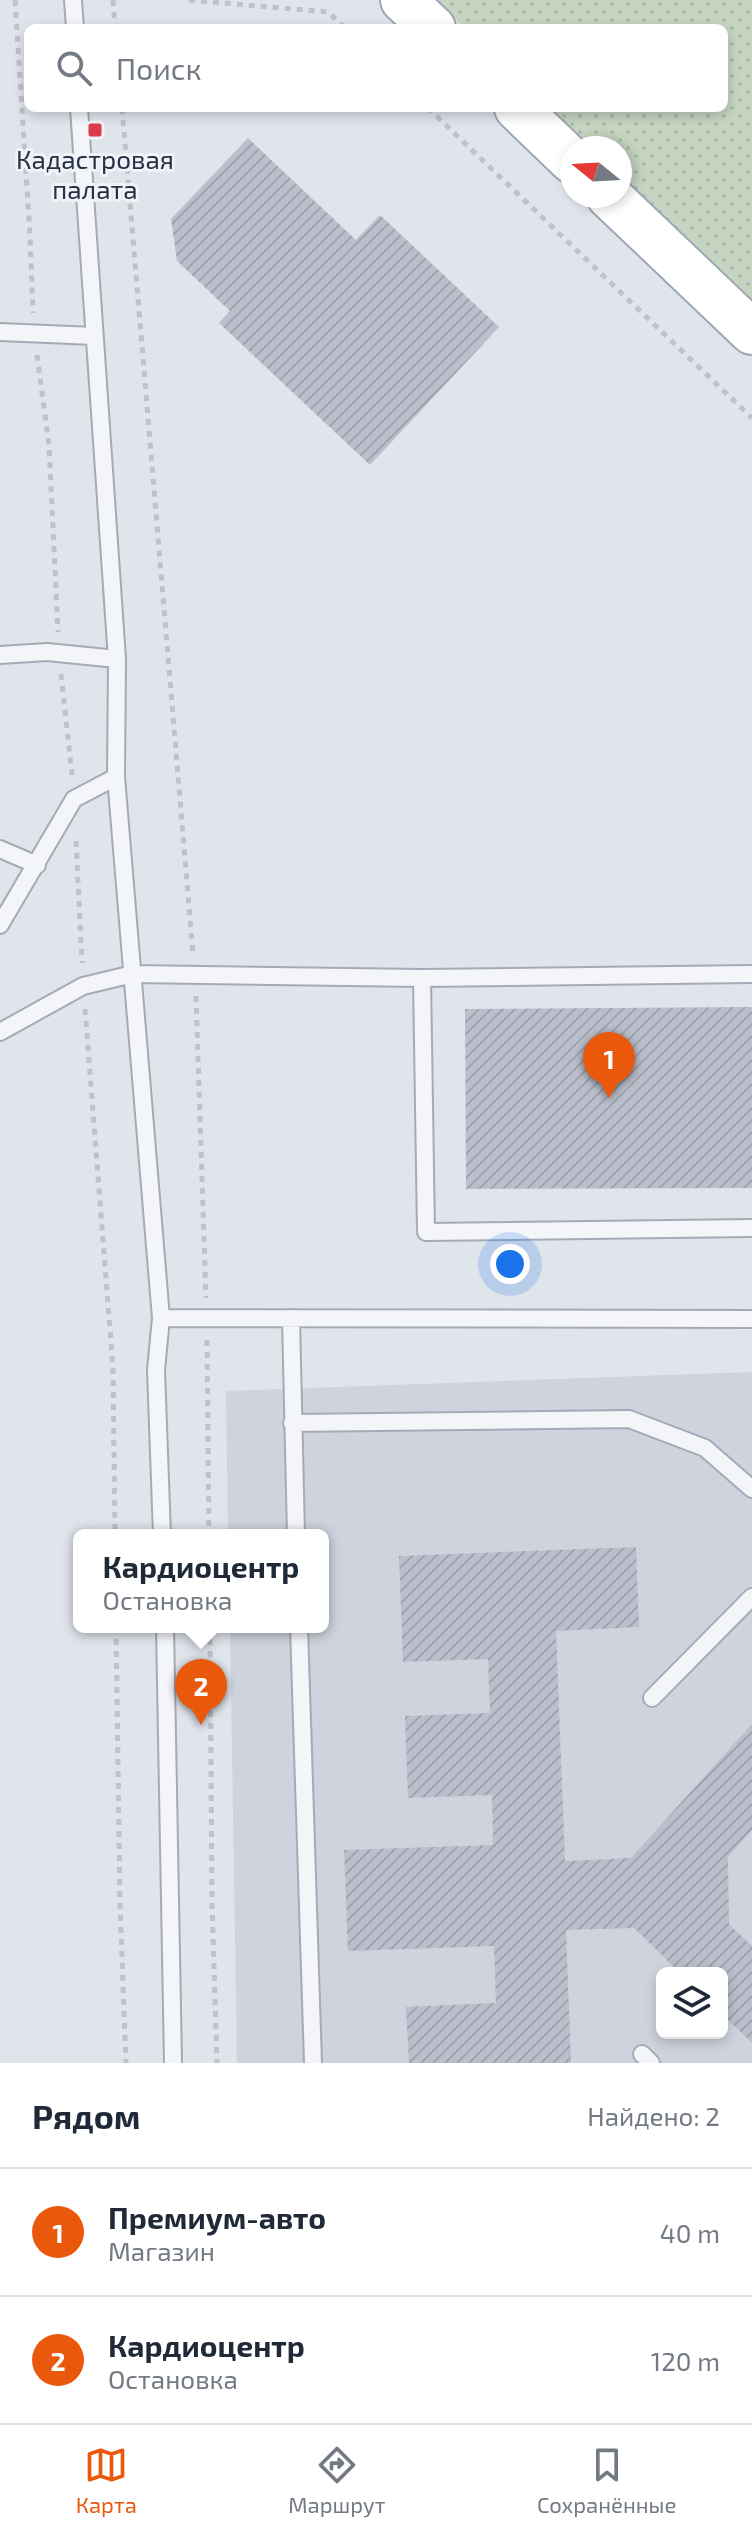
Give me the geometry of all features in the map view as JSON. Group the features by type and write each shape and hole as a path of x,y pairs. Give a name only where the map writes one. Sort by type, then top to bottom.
{"main road":[{"path":"403,0 429,24"},
{"path":"521,112 560,149"},
{"path":"622,208 752,332"}],"lane":[{"path":"73,0 75,24"},
{"path":"79,112 117,659 116,777 161,1318 156,1370 162,1529"},
{"path":"0,332 94,336"},
{"path":"0,655 59,653 117,659"},
{"path":"0,925 74,799 116,777"},
{"path":"0,849 37,865"},
{"path":"0,1032 83,986 133,974 422,978 752,974"},
{"path":"422,978 426,1232 752,1228"},
{"path":"161,1318 752,1319"},
{"path":"291,1318 296,1529"},
{"path":"292,1423 629,1419 705,1448 752,1489"},
{"path":"652,1698 752,1597"},
{"path":"165,1633 173,2063"},
{"path":"299,1633 313,2063"}],"path":[{"path":"15,0 34,333 49,445 59,653 74,799 83,986 113,1368 115,1529"},
{"path":"113,0 115,24"},
{"path":"189,0 328,12 341,24"},
{"path":"122,112 195,975 207,1318 209,1529"},
{"path":"432,112 752,418"},
{"path":"116,1633 126,2063"},
{"path":"210,1633 212,1904 217,2063"}],"shaded area":[{"path":"752,1372 752,2063 237,2063 230,1633 329,1633 329,1529 228,1529 226,1391"}],"green space":[{"path":"435,0 752,0 752,300 632,186 632,136 579,136 553,112 728,112 728,24 461,24"}],"building":[{"path":"248,138 356,240 380,215 499,327 370,465 219,323 230,311 177,261 171,219"},
{"path":"752,1007 752,1188 466,1189 465,1009"},
{"path":"636,1547 639,1627 556,1631 565,1861 631,1858 752,1724 752,1830 728,1857 729,1924 752,1946 752,2043 728,2020 728,1967 674,1967 634,1928 566,1930 571,2063 409,2063 406,2007 496,2003 494,1946 348,1951 344,1850 493,1845 492,1795 408,1798 405,1716 490,1713 488,1659 403,1662 399,1556"}],"place":[{"name":"Кадастровая палата","path":"95,130"},
{"name":"Премиум-авто","path":"609,1098"},
{"name":"Кардиоцентр","path":"201,1725"}]}
